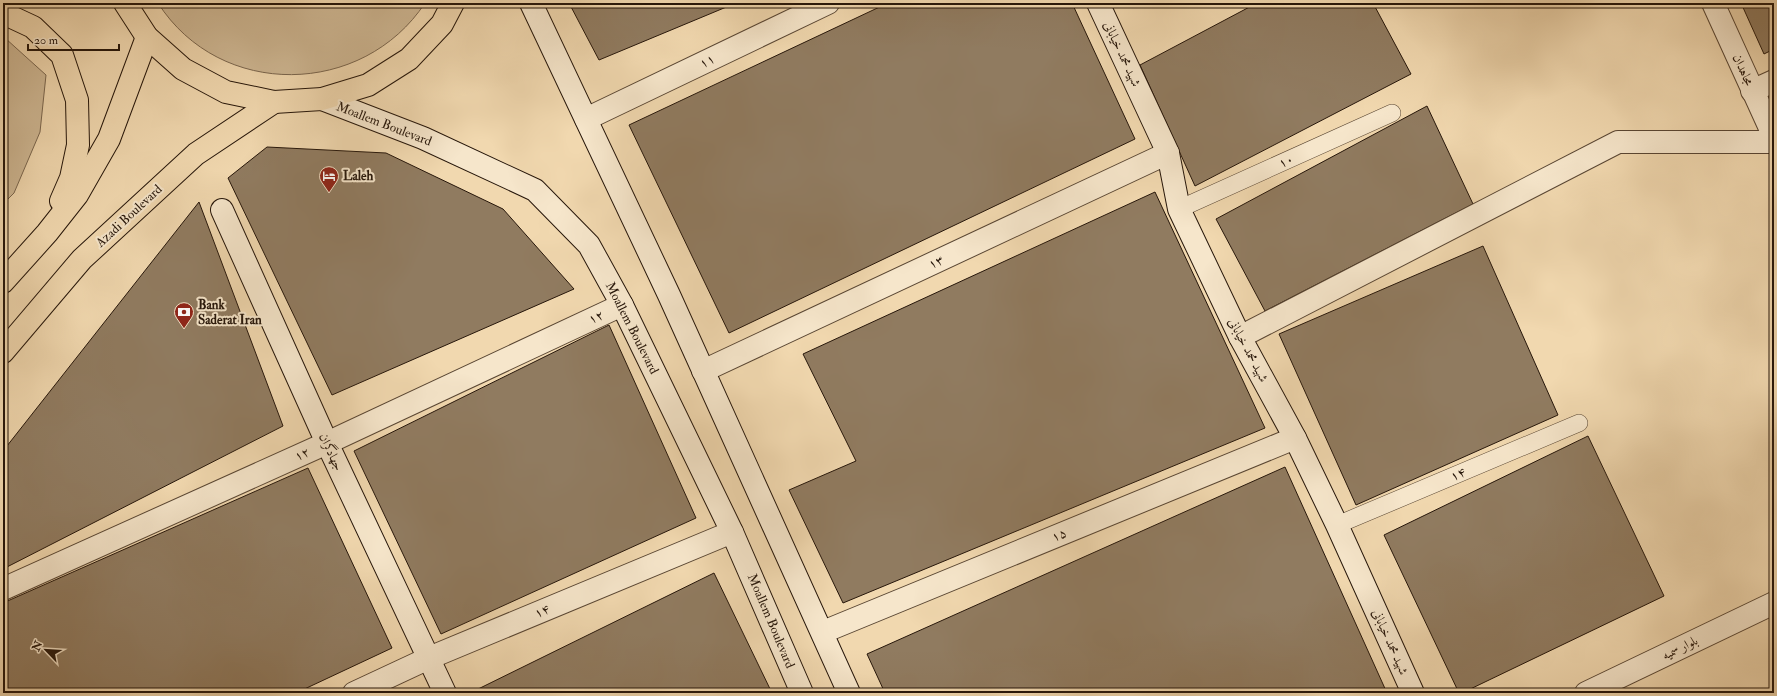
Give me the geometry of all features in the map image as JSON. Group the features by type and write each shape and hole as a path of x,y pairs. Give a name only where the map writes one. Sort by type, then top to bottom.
{"main road":[{"path":"125,3 147,37 184,69 226,92 274,102 322,99 368,85 409,59 442,24 453,3"},
{"path":"3,13 33,27 62,55 77,100 78,145 72,172 48,233"},
{"path":"3,282 48,233 77,195 109,139 147,37"},
{"name":"Azadi Boulevard","path":"3,352 88,254 196,154 274,102"}],"street":[{"path":"531,3 703,371 823,632 849,693"},
{"name":"۱۱","path":"586,119 828,3"},
{"name":"شهید محمد خیابانی","path":"1098,3 1168,153 1179,209 1240,337 1295,438 1338,525 1413,693"},
{"name":"مجاهدان","path":"1713,3 1774,137"},
{"path":"1752,90 1774,81"},
{"name":"Moallem Boulevard","path":"322,99 423,138 535,190 589,244 622,306 732,532 802,693"},
{"path":"1240,337 1618,142 1774,142"},
{"name":"۱۳","path":"703,371 1168,153"},
{"name":"جهادگران","path":"222,210 327,443 445,693"},
{"name":"۱۲","path":"3,589 327,443 622,306"},
{"name":"۱۵","path":"823,632 1295,438"},
{"name":"۱۴","path":"354,693 429,658 732,532"},
{"name":"بلوار سمیه","path":"1586,693 1774,603"}],"lane":[{"name":"۱۰","path":"1179,209 1392,113"},
{"name":"۱۴","path":"1338,525 1579,423"}],"shaded area":[{"path":"158,3 425,3 398,34 366,56 330,70 292,75 253,70 217,57 185,35"},
{"path":"3,37 46,75 40,132 14,193 3,204"}],"building":[{"path":"569,3 736,3 599,60"},
{"path":"888,3 1072,3 1135,139 729,333 629,125"},
{"path":"1257,3 1373,3 1411,74 1195,186 1140,65"},
{"path":"1741,3 1774,3 1774,49 1764,54"},
{"path":"1427,106 1473,204 1265,311 1216,219"},
{"path":"267,147 386,153 503,209 574,289 332,395 228,178"},
{"path":"1155,192 1265,428 843,603 789,490 856,461 803,354"},
{"path":"199,202 283,426 3,569 3,451"},
{"path":"1483,246 1558,415 1356,505 1279,334"},
{"path":"609,325 696,518 441,634 354,451"},
{"path":"1588,436 1664,596 1462,693 1459,693 1384,535"},
{"path":"1285,467 1387,693 885,693 867,654"},
{"path":"308,468 392,648 296,693 3,693 3,603"},
{"path":"714,573 772,693 470,693"}],"place":[{"name":"Laleh","path":"329,193"},
{"name":"Bank Saderat Iran","path":"184,329"}]}
